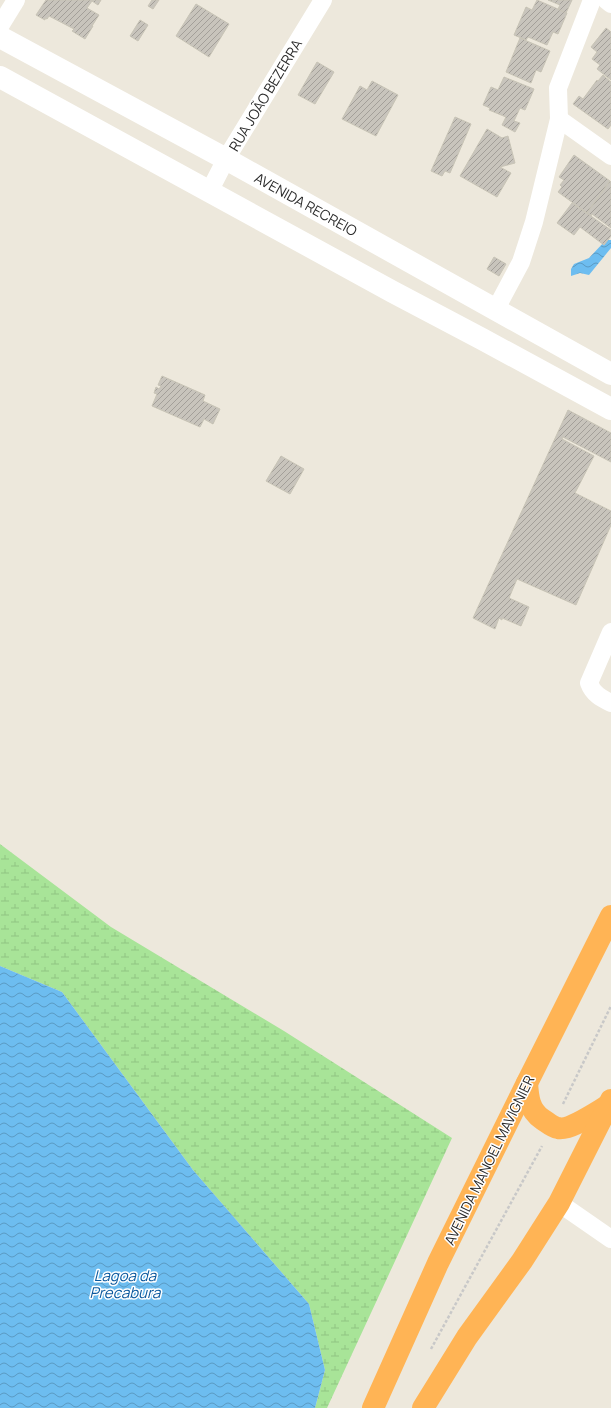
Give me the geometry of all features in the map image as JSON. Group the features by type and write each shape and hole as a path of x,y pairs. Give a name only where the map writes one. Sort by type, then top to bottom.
{"highway":[{"name":"AVENIDA MANOEL MAVIGNIER","path":"373,1408 438,1263 611,916"},
{"path":"527,1083 528,1100 532,1107 539,1117 559,1129 574,1125 610,1103"},
{"path":"423,1408 467,1337 522,1261 559,1203 610,1103"}],"main road":[{"name":"AVENIDA RECREIO","path":"0,37 226,159 611,374"},
{"path":"0,78 611,409"},
{"path":"482,339 496,309"}],"street":[{"path":"0,26 16,0"},
{"name":"RUA JOÃO BEZERRA","path":"209,192 226,159 323,0"},
{"path":"496,309 513,280 524,255 534,222 559,120 558,88 592,0"},
{"path":"606,0 611,4"},
{"path":"559,120 611,156"},
{"path":"611,632 590,683 592,689 600,698 611,703"},
{"path":"559,1203 611,1239"}],"path":[{"path":"429,1353 552,1126 611,1006"}],"green space":[{"path":"0,844 111,927 284,1031 452,1138 327,1408 315,1408 325,1370 309,1304 193,1170 62,992 0,966"}],"water":[{"path":"606,240 611,240 611,248 589,275 580,273 571,276 571,269 574,264 589,258"},
{"name":"Lagoa da Precabura","path":"0,966 62,992 193,1170 309,1304 325,1370 315,1408 0,1408"}],"building":[{"path":"46,0 101,0 98,5 92,1 87,8 99,15 85,39 72,31 74,29 49,16 47,19 45,18 45,20 36,15"},
{"path":"152,0 159,0 153,9 148,6"},
{"path":"537,0 567,13 558,34 553,32 547,45 528,37 526,40 514,35 526,7 532,10"},
{"path":"548,0 572,0 566,13 558,9 560,5"},
{"path":"196,4 229,24 209,57 176,36"},
{"path":"140,20 148,25 138,41 130,36"},
{"path":"606,28 611,32 611,80 597,69 600,65 592,59 597,52 591,47"},
{"path":"520,38 550,51 541,72 536,70 531,83 506,72"},
{"path":"317,62 334,72 315,104 298,95"},
{"path":"603,75 611,82 611,125 608,129 573,104 579,96 583,99 597,80 598,81"},
{"path":"504,77 534,89 525,110 520,108 514,121 520,123 515,132 502,125 506,117 489,110 490,108 483,105 491,87 498,90"},
{"path":"372,81 398,95 376,136 342,119 360,86 367,90"},
{"path":"455,117 471,124 450,173 445,171 442,176 431,171"},
{"path":"487,129 502,138 508,136 515,163 500,167 511,173 497,197 460,176"},
{"path":"574,155 610,181 587,213 558,192 562,187 560,185 564,180 559,177"},
{"path":"610,181 611,228 592,214 591,216 587,213"},
{"path":"572,203 611,230 611,236 604,245 580,227 574,235 557,223"},
{"path":"494,257 506,264 499,276 487,269"},
{"path":"162,376 205,395 203,401 220,409 213,424 204,419 200,427 152,406 157,394 154,393 156,387 159,389 161,386 158,385"},
{"path":"568,410 611,433 611,462 563,437 562,439 594,456 575,493 611,511 611,525 576,605 517,579 509,598 529,607 521,626 499,618 495,629 473,618"},
{"path":"281,456 304,469 290,494 266,481"}]}
